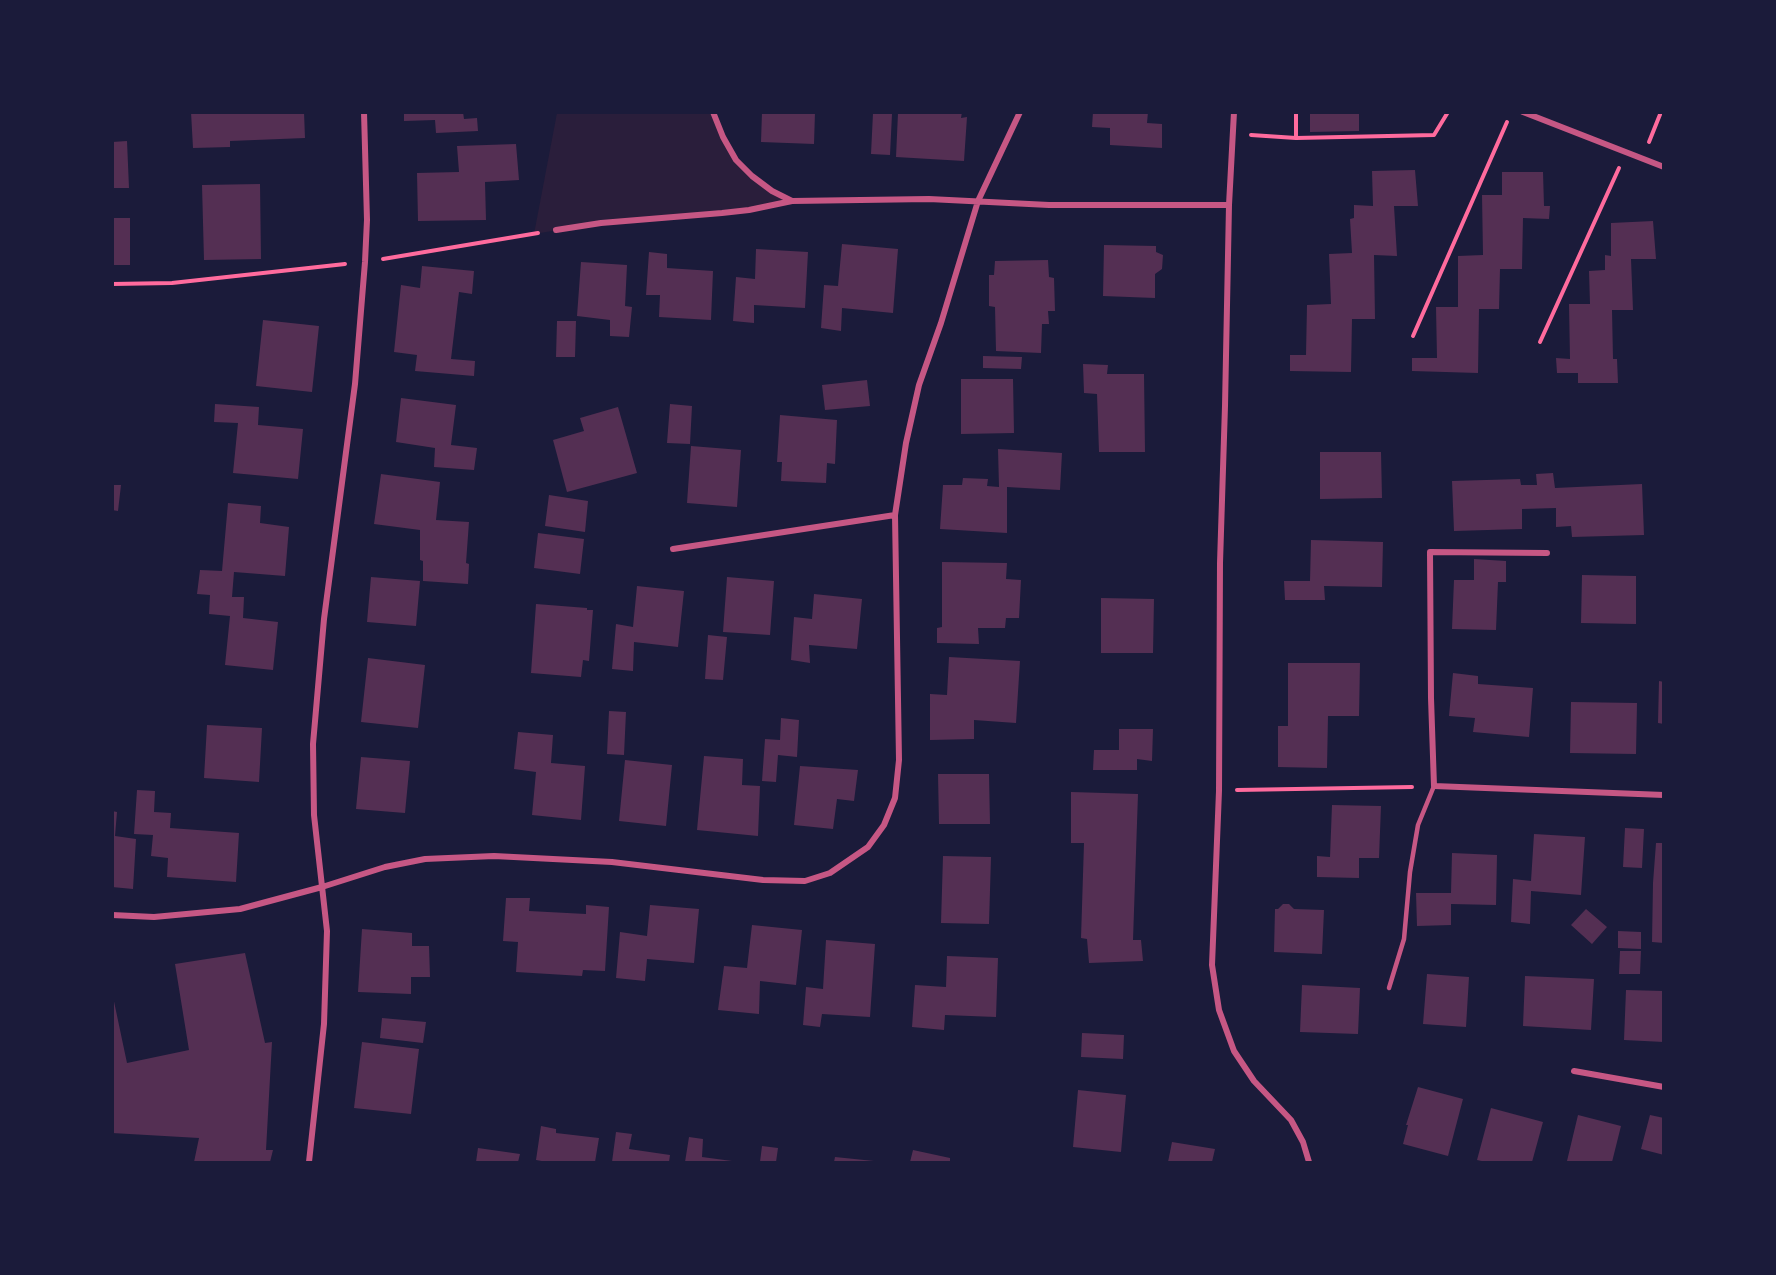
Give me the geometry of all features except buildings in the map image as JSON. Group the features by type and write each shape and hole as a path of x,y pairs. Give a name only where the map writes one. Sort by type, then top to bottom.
{"street":[{"path":"309,1162 324,1024 327,931 314,815 313,744 324,619 355,384 366,262 364,112"},
{"path":"713,112 736,160 771,190 792,201"},
{"path":"112,915 154,917 240,909 385,867 425,859 494,856 612,862 763,880 804,880 830,873 868,847 884,825 895,798 899,760 896,515 906,443 919,385 941,323 978,201 1020,112"},
{"path":"1234,112 1229,205 1220,563 1219,790 1212,965 1219,1010 1234,1051 1254,1081 1291,1120 1303,1142 1309,1162"},
{"path":"1523,112 1664,167"},
{"path":"556,230 601,223 749,210 792,201 929,199 1049,206 1229,205"},
{"path":"673,549 896,515"},
{"path":"1547,553 1430,552 1434,786 1664,795"},
{"path":"1574,1071 1664,1087"}],"lane":[{"path":"1389,988 1404,939 1410,872 1418,825 1434,786"}],"path":[{"path":"1296,112 1296,138"},
{"path":"1233,134 1296,138 1434,135 1448,112"},
{"path":"1413,336 1511,112"},
{"path":"1642,159 1661,112"},
{"path":"1540,342 1626,153"},
{"path":"112,284 172,284 280,273 366,262 556,230"},
{"path":"1219,790 1322,790 1434,786"}],"shaded area":[{"path":"557,113 713,113 736,160 752,176 792,201 749,210 601,223 534,234"}]}
